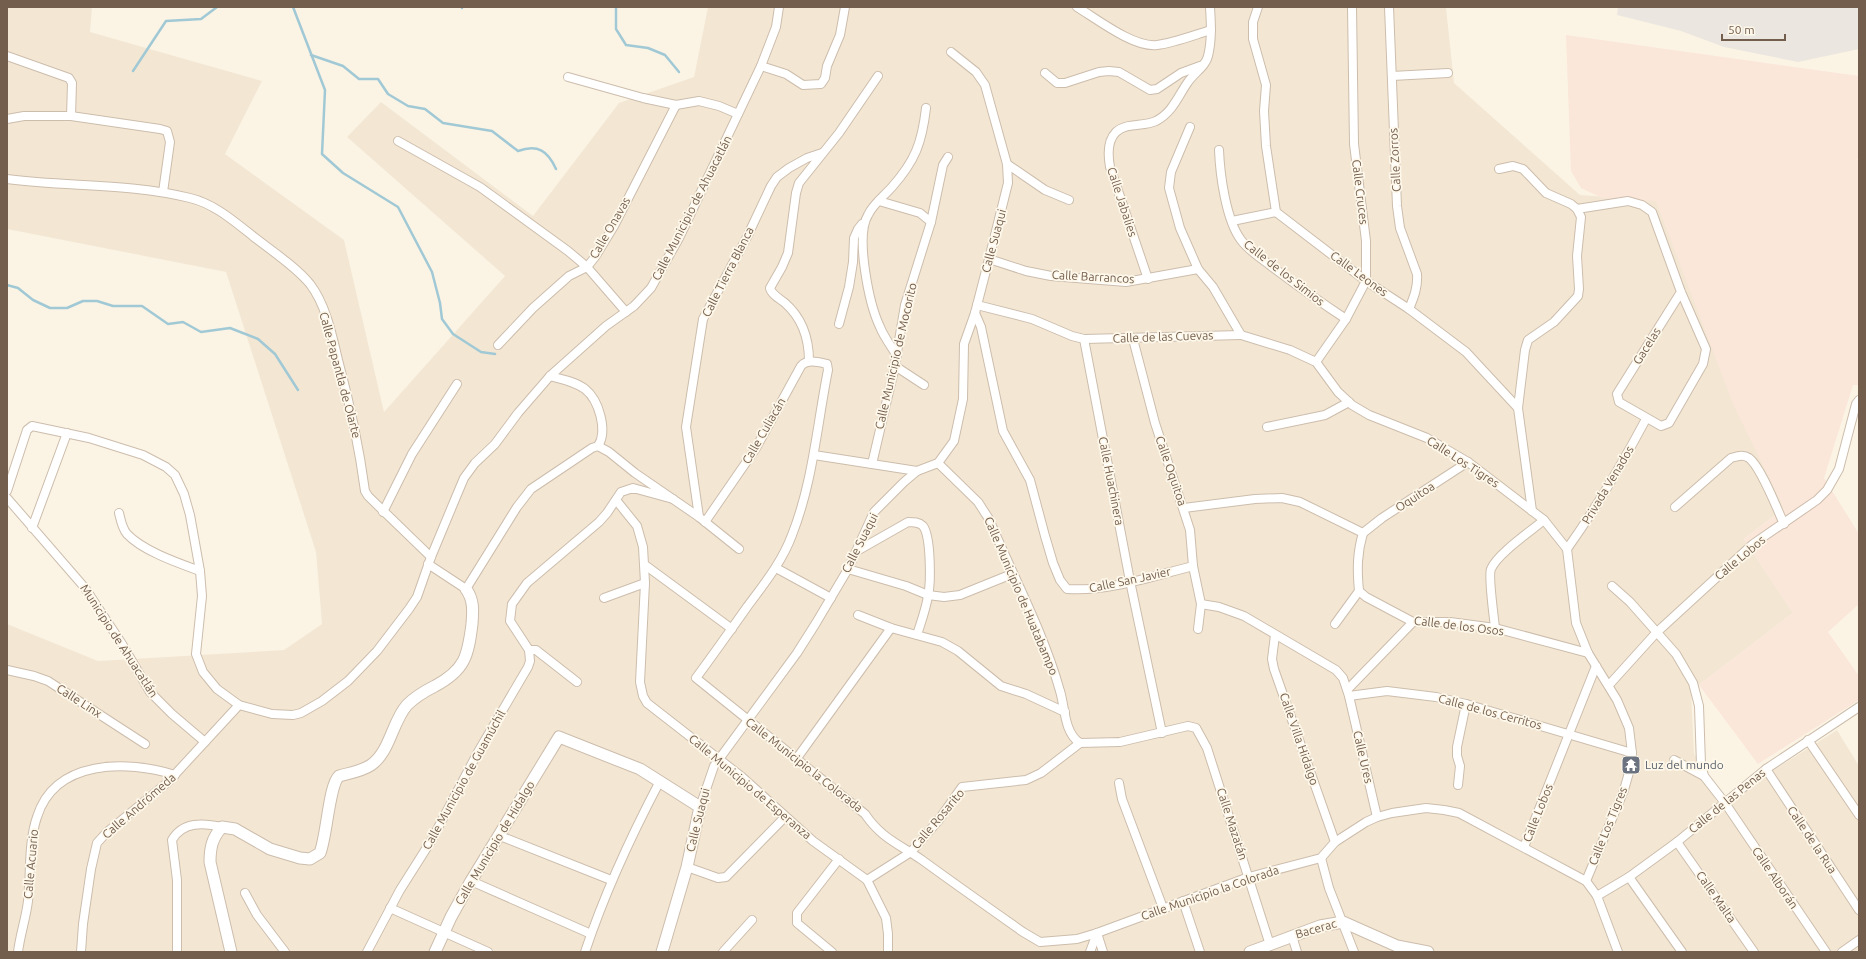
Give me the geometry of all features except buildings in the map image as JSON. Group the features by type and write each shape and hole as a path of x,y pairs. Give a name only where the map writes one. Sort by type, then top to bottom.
{"street":[{"name":"Calle Municipio de Ahuacatlán","path":"7,491 28,428 32,426 89,438 157,461 175,475 184,494 190,515 200,571 202,596 196,649 199,664 208,680 217,689 239,705 262,713 293,715 301,713 335,692 362,667 399,623 417,597 456,497 469,471 475,463 495,444 518,413 550,376 578,349 647,294 679,238 761,66 776,27 779,7"},
{"path":"761,66 786,74 803,85 814,86 821,84 825,78 827,66 840,35 845,7"},
{"path":"1077,7 1125,36 1141,43 1156,46 1211,30"},
{"name":"Calle Jabalies","path":"1148,279 1110,167 1108,153 1110,141 1115,133 1122,128 1150,124 1158,120 1177,103 1188,82 1201,66 1206,63 1209,54 1211,30 1210,7"},
{"path":"1232,221 1276,212 1266,146 1264,111 1266,85 1253,39 1253,22 1258,7"},
{"name":"Calle Cruces","path":"1316,362 1346,319 1366,282 1366,241 1354,144 1352,7"},
{"name":"Calle Zorros","path":"1389,7 1397,206 1400,228 1417,274 1418,282 1409,309"},
{"name":"Calle Suaqui","path":"662,952 687,867 700,807 718,758 797,653 848,569 857,551 866,526 874,512 917,471 938,463 954,441 963,399 964,344 976,309 1008,183 1007,164 985,85 976,72 951,52"},
{"path":"7,56 69,78 72,83 71,116"},
{"path":"1045,73 1057,83 1065,83 1100,72 1119,72 1150,90 1157,89 1181,73 1201,66"},
{"path":"1392,76 1448,73"},
{"path":"645,565 732,629 776,568 796,524 814,454 818,420 828,365 809,361 807,340 796,316 786,304 771,291 770,288 788,253 798,187 856,109 878,76"},
{"path":"568,77 643,98 676,105 699,101 719,106 738,114"},
{"name":"Calle Onavas","path":"498,345 533,308 569,276 586,267 610,232 676,105"},
{"path":"839,324 854,262 854,238 868,213 907,168 920,145 926,108"},
{"path":"7,119 24,116 71,116 160,128 167,131 170,142 163,192"},
{"path":"1190,127 1171,172 1169,188 1180,228 1198,269 1213,287 1241,335"},
{"path":"398,141 480,187 568,251 586,267 626,312"},
{"name":"Calle de los Simios","path":"1219,150 1220,174 1227,205 1232,221 1241,240 1255,254 1346,319"},
{"name":"Calle Tierra Blanca","path":"702,519 686,427 703,320 777,177 807,158 822,153"},
{"name":"Calle Municipio de Mocorito","path":"872,464 895,366 905,305 931,222 943,165 948,158"},
{"path":"1007,164 1045,190 1069,200"},
{"path":"1499,168 1514,166 1523,169 1546,193 1577,209 1628,202 1642,205 1652,212 1681,292 1706,349 1705,359 1670,423 1661,426 1646,419"},
{"name":"Calle Papantla de Olarte","path":"7,179 163,192 192,198 219,211 291,267 313,289 322,305 332,335 357,438 366,491 373,502 430,561 466,589"},
{"path":"879,201 920,213 931,222"},
{"path":"1532,511 1518,408 1525,350 1528,340 1554,322 1578,296 1577,256 1581,217 1577,209"},
{"name":"Calle Leones","path":"1276,212 1366,282 1409,309 1466,352 1518,408"},
{"path":"863,224 862,251 873,309 880,327 897,356"},
{"name":"Calle Barrancos","path":"989,259 1026,271 1051,276 1126,282 1198,269"},
{"name":"Gacelas","path":"1646,419 1619,402 1617,394 1681,292"},
{"path":"976,309 1032,319 1072,336 1084,339"},
{"name":"Calle San Javier","path":"976,309 1003,431 1030,480 1044,536 1060,580 1067,588 1083,590 1130,581 1192,566"},
{"name":"Calle de las Cuevas","path":"1084,339 1133,339 1241,335"},
{"name":"Calle Los Tigres","path":"1241,335 1290,350 1316,362 1338,392 1349,402 1369,415 1427,438 1468,462 1544,520 1567,549 1576,623 1588,653 1617,700 1629,728 1632,753 1630,769 1624,790 1586,881"},
{"name":"Calle Huachinera","path":"1084,339 1130,581 1162,733"},
{"name":"Calle Oquitoa","path":"1133,339 1155,423 1190,530 1192,566 1201,604 1198,629"},
{"name":"Calle Culiacán","path":"702,519 756,448 801,366 805,362 809,361"},
{"path":"895,366 924,385"},
{"path":"177,952 177,880 172,840 181,830 192,825 208,824 235,829 270,849 300,858 310,859 320,853 327,831 333,787 336,779 339,776 372,765 381,753 396,722 409,703 451,676 463,662 470,640 473,609 472,601 466,589 518,507 531,490 602,441 601,420 594,401 586,390 569,381 550,376"},
{"path":"383,512 412,454 457,384"},
{"name":"Calle Lobos","path":"1609,686 1656,633 1753,544 1817,500 1827,490 1839,469 1856,404 1859,400"},
{"path":"1267,428 1325,415 1349,402"},
{"name":"Privada Venados","path":"1567,549 1616,474 1646,419"},
{"path":"32,528 67,433"},
{"path":"595,447 609,452 635,473 702,519 739,549"},
{"path":"814,454 917,471"},
{"path":"1675,507 1731,458 1741,455 1749,458 1756,467 1784,524"},
{"name":"Oquitoa","path":"1363,533 1382,518 1468,462"},
{"name":"Calle Municipio de Huatabampo","path":"938,463 978,502 989,519 1051,663 1070,731 1075,740 1080,743"},
{"path":"576,682 536,650 529,650 512,625 510,617 512,604 527,583 599,522 621,492 632,488 673,499"},
{"name":"Municipio de Ahuacatlán","path":"7,498 85,588 129,656 150,692 172,714 205,742"},
{"path":"1184,508 1255,498 1282,498 1300,502 1363,533 1358,550 1357,570 1359,590 1335,624"},
{"name":"Calle Municipio de Esperanza","path":"616,500 637,526 642,541 646,583 640,682 643,696 647,703 742,777 813,841 840,859 866,880 886,918 888,952"},
{"path":"119,514 122,525 127,533 138,543 180,564 200,571"},
{"path":"1495,628 1490,570 1511,547 1544,520"},
{"path":"857,551 908,522 915,522 922,526 927,534 929,571 928,595 917,634"},
{"path":"776,568 831,598"},
{"path":"848,569 906,586 928,595 944,597 960,595 1012,574"},
{"path":"604,598 646,583"},
{"path":"1612,586 1630,602 1676,654 1693,683 1699,706 1701,764 1704,776"},
{"name":"Calle de los Osos","path":"1359,590 1366,597 1413,622 1450,622 1495,628 1588,653"},
{"path":"1201,604 1219,607 1244,616 1336,670 1343,678 1349,693 1413,622"},
{"path":"858,615 891,628 942,642 958,651 1001,686 1026,694 1065,712"},
{"path":"797,758 891,628"},
{"name":"Calle Municipio la Colorada","path":"732,629 696,678 866,814 874,827 885,837 911,852 1023,932 1040,942 1077,939 1249,877 1321,858"},
{"name":"Calle Villa Hidalgo","path":"1275,635 1272,659 1274,669 1335,842"},
{"name":"Calle Municipio de Guamúchil","path":"366,952 390,908 431,841 474,759 528,667 530,661 529,650"},
{"name":"Calle Lobos","path":"1524,847 1596,666"},
{"name":"Calle Linx","path":"7,670 34,676 48,682 145,744"},
{"name":"Calle de los Cerritos","path":"1349,693 1387,691 1416,694 1466,704 1632,753"},
{"name":"Calle Ures","path":"1349,693 1377,817"},
{"path":"1458,784 1460,766 1457,756 1457,747 1466,704"},
{"name":"Calle Andrómeda","path":"82,952 83,924 91,869 97,843 107,832 175,775 239,705"},
{"name":"Calle de las Penas","path":"1598,896 1629,877 1677,842 1766,769 1859,707"},
{"name":"Calle Mazatán","path":"1162,733 1188,726 1196,728 1207,748 1270,945"},
{"path":"1080,743 1120,742 1162,733"},
{"name":"Calle Municipio de Hidalgo","path":"435,952 471,881 500,836 559,737 628,764 660,781"},
{"path":"1808,740 1859,815"},
{"name":"Calle Rosarito","path":"866,880 911,852 938,821 962,787 1026,780 1041,773 1080,743"},
{"path":"1674,760 1704,776"},
{"name":"Calle Acuario","path":"18,952 28,904 32,840 35,822 41,807 51,790 74,774 95,768 143,767 175,775"},
{"name":"Calle de la Rua","path":"1766,769 1859,910"},
{"name":"Calle Alborán","path":"1704,776 1725,804 1826,952"},
{"path":"585,952 611,880 628,840 660,781 700,807"},
{"path":"1119,783 1118,789 1162,908"},
{"path":"1354,952 1329,888 1321,858 1335,842 1366,822 1392,813 1426,808 1460,813 1586,881 1598,896 1618,952"},
{"path":"687,867 718,878 726,877 785,816"},
{"path":"222,827 216,834 213,842 210,862 231,952"},
{"path":"500,836 611,880"},
{"name":"Calle Malta","path":"1677,842 1754,952"},
{"path":"832,952 797,923 796,918 797,913 840,859"},
{"path":"1629,877 1682,952"},
{"path":"471,881 591,934"},
{"path":"245,893 257,915 285,952"},
{"path":"1183,901 1200,952"},
{"path":"390,908 488,952"},
{"path":"723,952 752,920"},
{"name":"Bacerac","path":"1250,952 1320,926 1343,922 1396,946 1428,952"},
{"path":"1090,952 1097,933"},
{"path":"1097,933 1103,952"},
{"path":"1292,936 1298,952"},
{"path":"1842,952 1859,940"}],"shaded area":[{"path":"7,7 92,7 90,32 262,81 225,154 344,240 384,412 505,276 347,137 381,102 533,216 619,103 694,77 708,7 1446,7 1454,83 1580,195 1656,200 1784,508 1744,539 1793,613 1691,691 1694,753 1722,813 1758,780 1837,730 1859,766 1859,952 7,952 7,624 98,661 284,650 322,624 316,552 226,272 7,229"},
{"path":"1618,7 1859,7 1859,49 1798,62 1724,47 1681,31 1617,15"},
{"path":"1566,35 1859,76 1859,157 1857,160 1859,161 1859,385 1853,385 1824,478 1859,534 1859,604 1828,632 1859,676 1859,700 1758,764 1699,685 1793,613 1744,539 1784,508 1734,406 1656,201 1602,198 1581,188 1571,171"}],"waterway":[{"path":"133,71 166,21 201,19 217,7"},
{"path":"293,7 325,90 322,154 343,173 398,207 432,272 440,303 442,319 453,334 481,352 495,354"},
{"path":"616,7 616,29 626,45 648,48 665,55 679,72"},
{"path":"311,55 343,66 359,79 378,79 388,94 408,106 425,109 443,123 492,131 518,151 531,148 542,151 550,158 556,169"},
{"path":"7,285 18,288 33,300 50,308 67,308 83,301 97,301 113,306 142,306 168,324 183,322 201,332 230,328 258,339 275,354 298,390"}],"place":[{"name":"Luz del mundo","path":"1631,765"}]}
